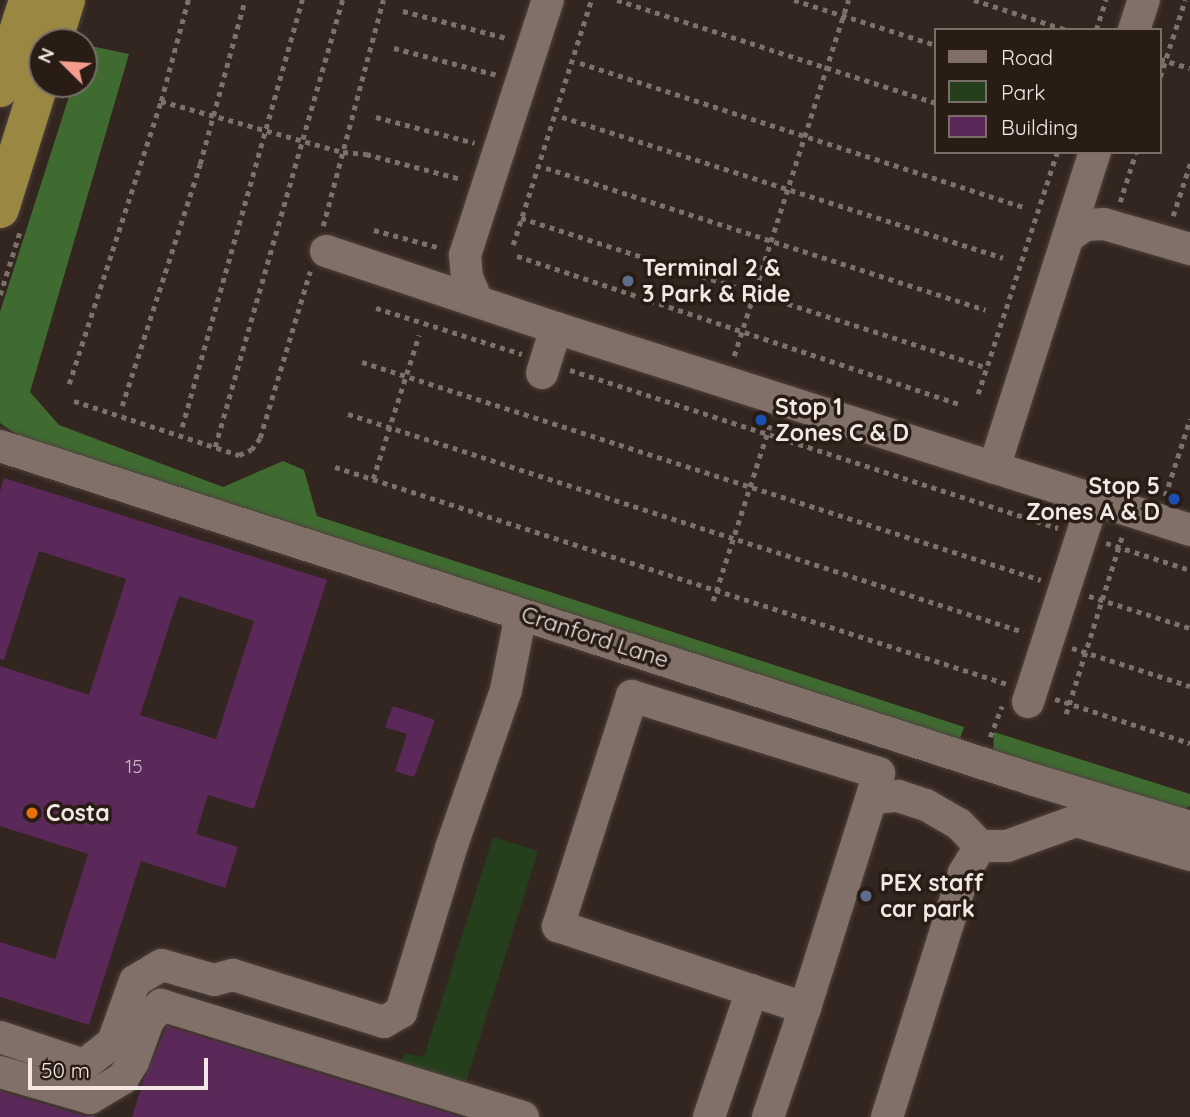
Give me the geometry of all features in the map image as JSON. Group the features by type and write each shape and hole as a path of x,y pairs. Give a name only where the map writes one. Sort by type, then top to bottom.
{"highway":[{"path":"0,88 27,0"},
{"path":"56,28 65,0"},
{"path":"0,209 35,98"}],"lane":[{"path":"477,301 467,278 465,255 548,0"},
{"path":"1136,28 1144,0"},
{"path":"995,468 1094,154"},
{"path":"1068,237 1085,225 1104,224 1180,238"},
{"path":"326,251 556,328 1190,530"},
{"path":"544,367 556,328"},
{"name":"Cranford Lane","path":"0,446 1031,779 1190,827"},
{"path":"1030,697 1093,501"},
{"path":"0,1037 84,1065 113,1042 135,981 162,965 214,979 233,975 384,1022 401,1012 448,860 506,690 519,624 514,612"},
{"path":"768,1117 805,1008 879,774 632,696 558,926 805,1008"},
{"path":"873,797 898,796 926,805 959,824 981,846 1007,846 1076,821 1190,855"},
{"path":"887,1117 964,873 981,846"},
{"path":"709,1117 752,990"},
{"path":"0,1072 90,1098 123,1078 133,1062 148,1021 161,1005 523,1117"}],"path":[{"path":"69,384 161,101 188,0"},
{"path":"122,406 213,117 245,0"},
{"path":"182,427 302,0"},
{"path":"215,447 342,0"},
{"path":"513,245 591,0"},
{"path":"617,0 934,102"},
{"path":"794,0 934,45"},
{"path":"731,367 848,0"},
{"path":"974,0 1061,28"},
{"path":"1097,28 1106,0"},
{"path":"1185,0 1163,60 1190,68"},
{"path":"403,11 516,41"},
{"path":"394,48 504,77"},
{"path":"580,63 1026,208"},
{"path":"161,101 304,141 470,182"},
{"path":"376,117 482,145"},
{"path":"562,117 1003,258"},
{"path":"978,394 1056,154"},
{"path":"1117,209 1135,154"},
{"path":"1180,238 1190,164"},
{"path":"546,168 986,310"},
{"path":"521,218 987,368"},
{"path":"374,230 447,250"},
{"path":"517,256 962,405"},
{"path":"376,308 544,367 767,434 1081,540 1119,547 1190,570"},
{"path":"373,479 419,335"},
{"path":"362,362 1190,628"},
{"path":"713,601 778,399"},
{"path":"74,401 239,455 251,450"},
{"path":"348,414 1190,685"},
{"path":"1066,714 1119,547 1144,516 1190,419"},
{"path":"335,467 717,590 1030,697 1069,704 1190,743"}],"green space":[{"path":"98,48 129,54 30,392 59,425 223,487 283,461 304,470 317,516 964,727 959,742 192,492 26,441 0,423 0,312 69,98 98,98"},
{"path":"994,732 1190,794 1190,806 1180,811 993,754"},
{"path":"493,837 538,851 465,1085 399,1068 405,1053 424,1057"}],"building":[{"path":"4,478 327,580 254,809 208,795 196,834 238,847 225,888 141,861 89,1025 0,997 0,942 55,959 88,854 0,826 0,666 89,695 126,579 39,551 4,660 0,659 0,491","holes":["179,596 254,621 216,739 140,715"]},
{"path":"393,706 435,720 414,777 395,771 407,734 385,727"},
{"path":"167,1026 461,1117 132,1117 144,1079"},
{"path":"0,1091 85,1116 95,1115 94,1117 0,1117"}],"place":[{"name":"Terminal 2 & 3 Park & Ride","path":"628,281"},
{"name":"Stop 1 Zones C & D","path":"761,420"},
{"name":"Stop 5 Zones A & D","path":"1174,499"},
{"name":"Costa","path":"32,813"},
{"name":"PEX staff car park","path":"866,896"}]}
